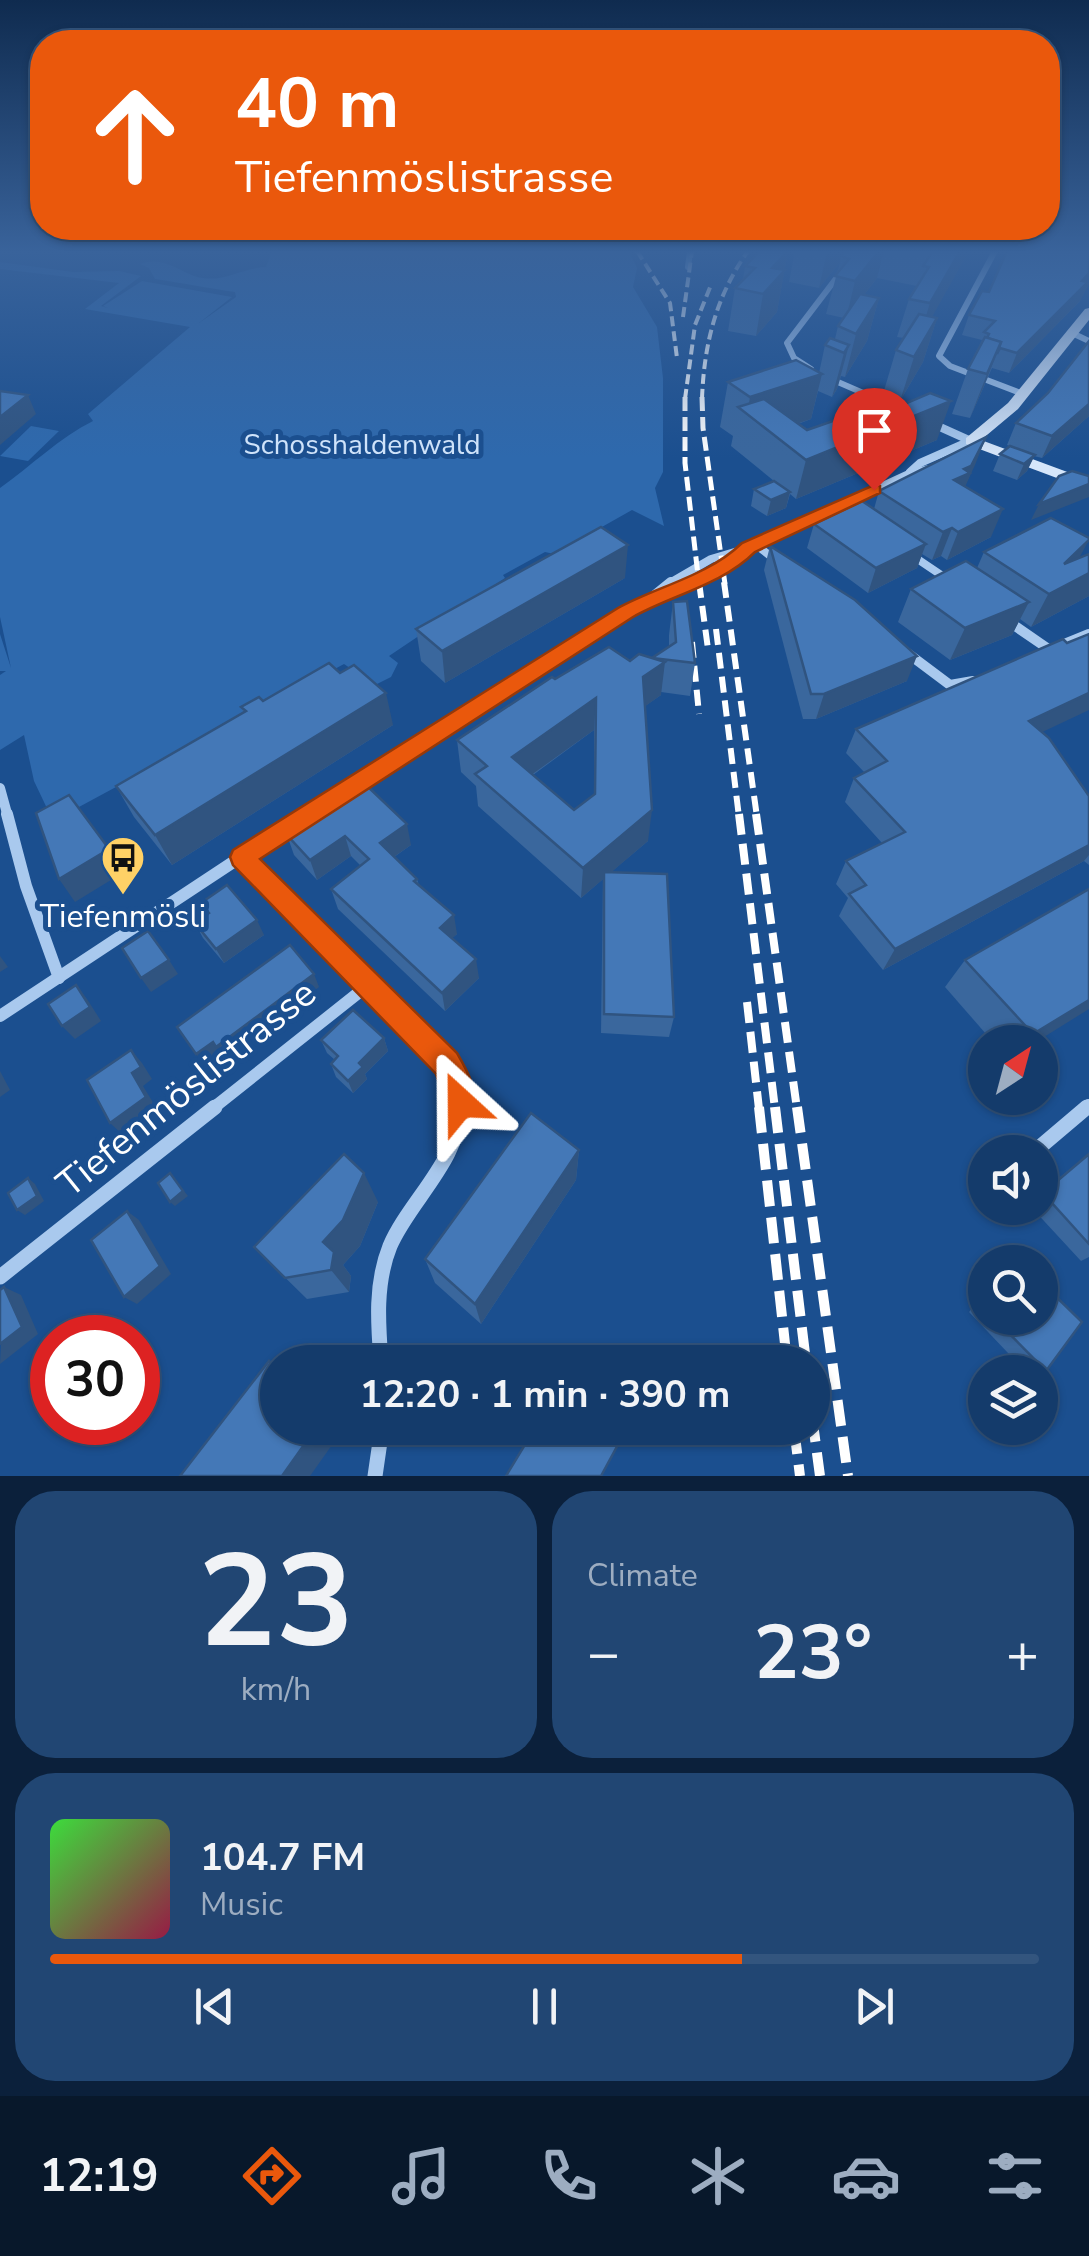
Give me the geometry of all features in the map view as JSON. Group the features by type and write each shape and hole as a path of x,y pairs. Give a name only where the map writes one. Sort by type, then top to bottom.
{"street":[{"path":"803,320 789,337 788,350 811,370 971,440 1089,485"},
{"path":"958,320 939,356 950,366 1023,394"},
{"path":"0,1016 494,694 655,596 677,591 738,558 752,546 966,451 971,440 1023,394 1083,320"},
{"path":"1072,333 1089,341"},
{"path":"839,506 854,516"},
{"path":"752,546 787,568"},
{"path":"898,546 958,587"},
{"path":"989,608 1050,650"},
{"path":"1034,656 1089,634"},
{"path":"893,642 950,685 986,676"},
{"path":"0,788 26,886 59,978"},
{"name":"Tiefenmöslistrasse","path":"0,1277 366,986 242,857"},
{"path":"366,986 446,1064 456,1080 461,1103 451,1146 401,1221 382,1271 376,1306 379,1345"},
{"path":"1054,1135 1089,1105"},
{"path":"375,1476 380,1445"}],"green space":[{"name":"Schosshaldenwald","path":"148,320 203,320 199,323 203,320 653,320 663,378 663,472 655,488 664,526 632,510 554,554 545,552 503,575 505,578 389,656 398,663 391,677 375,685 344,664 53,821 34,781 24,735 0,750 0,675 6,671 0,671 0,634 11,668 0,617 0,488 93,421 88,414 190,327"},
{"path":"31,426 59,431 28,461 0,456"}],"building":[{"path":"842,320 865,320 856,334 838,326"},
{"path":"915,320 936,320 914,357 896,350"},
{"path":"990,320 1050,320 1017,353 1000,348 997,354 1001,342 987,338 989,334 984,332 995,321"},
{"path":"985,337 1001,342 987,374 968,369"},
{"path":"830,338 849,345 844,353 825,345"},
{"path":"1089,341 1089,404 1052,436 1016,423 1048,393"},
{"path":"796,360 822,374 750,397 728,382"},
{"path":"0,391 28,395 0,417"},
{"path":"930,393 951,401 806,460 738,407 764,399 807,430 870,408 881,414"},
{"path":"986,437 971,466 964,469 970,473 954,480 1003,509 958,532 952,528 943,532 879,491"},
{"path":"1010,446 1035,455 1024,464 1000,454"},
{"path":"1072,471 1089,476 1089,484 1039,504 1059,476"},
{"path":"774,481 790,492 771,500 754,489"},
{"path":"862,501 926,544 876,568 814,524"},
{"path":"1051,518 1089,538 1064,564 1089,554 1089,573 1049,594 984,552"},
{"path":"601,527 628,545 442,651 416,629"},
{"path":"770,546 855,600 917,656 824,694 811,694"},
{"path":"966,561 1029,602 965,628 911,589"},
{"path":"687,601 695,663 652,658 676,642 673,602"},
{"path":"1089,634 1089,693 1029,721 1049,738 1089,796 1089,845 895,949 849,894 866,885 846,861 905,832 854,778 887,761 856,729 1063,639 1067,643"},
{"path":"609,647 630,661 639,654 665,662 643,677 652,810 583,868 475,774 487,766 457,740 552,677 555,679","holes":["596,698 595,794 574,810 512,757"]},
{"path":"329,663 340,673 354,665 386,693 155,835 116,786 246,711 241,707 259,697 263,701"},
{"path":"365,784 407,824 380,843 417,879 414,881 454,915 440,928 476,959 442,993 331,889 369,859 345,836 310,860 287,835"},
{"path":"69,795 109,849 59,879 36,813"},
{"path":"604,872 667,874 674,1017 604,1014"},
{"path":"227,885 257,920 216,949 195,923 209,913 201,903"},
{"path":"1089,889 1089,1000 1048,1025 1025,1025 965,960"},
{"path":"148,931 169,960 141,978 122,948"},
{"path":"290,945 314,974 216,1047 213,1042 196,1054 177,1027"},
{"path":"76,985 90,1007 62,1026 48,1004"},
{"path":"353,1010 384,1038 359,1063 363,1067 348,1081 331,1064 338,1056 321,1040"},
{"path":"131,1050 141,1067 132,1073 146,1097 110,1123 87,1080"},
{"path":"531,1113 579,1150 475,1304 425,1259"},
{"path":"344,1154 364,1173 343,1220 323,1242 334,1252 331,1270 285,1278 254,1247"},
{"path":"1089,1154 1089,1244 1058,1210 1058,1180"},
{"path":"170,1173 183,1191 170,1202 158,1183"},
{"path":"28,1178 37,1196 17,1210 8,1193"},
{"path":"127,1211 160,1266 124,1297 91,1240"},
{"path":"4,1287 22,1327 0,1344 0,1290"},
{"path":"1058,1299 1082,1322 1058,1355 1030,1355 1011,1335 1058,1335"},
{"path":"260,1373 260,1445 304,1445 282,1476 180,1476"},
{"path":"525,1445 618,1445 601,1476 506,1476"}],"railway":[{"path":"672,320 677,358"},
{"path":"685,399 697,320"},
{"path":"702,399 714,320"},
{"path":"685,399 685,463 699,584"},
{"path":"702,399 725,584"},
{"path":"699,582 708,649"},
{"path":"724,582 757,817"},
{"path":"716,629 739,817"},
{"path":"692,642 699,714"},
{"path":"739,814 775,1109"},
{"path":"756,814 797,1109"},
{"path":"747,1002 759,1109"},
{"path":"759,1107 785,1345"},
{"path":"775,1107 804,1345"},
{"path":"797,1107 848,1476"},
{"path":"796,1445 800,1476"},
{"path":"816,1445 820,1476"}],"place":[{"name":"Tiefenmösli","path":"123,896"}],"route":[{"path":"461,1103 456,1080 446,1064 242,857 626,612 655,596 677,591 738,558 748,548 874,490"}]}
